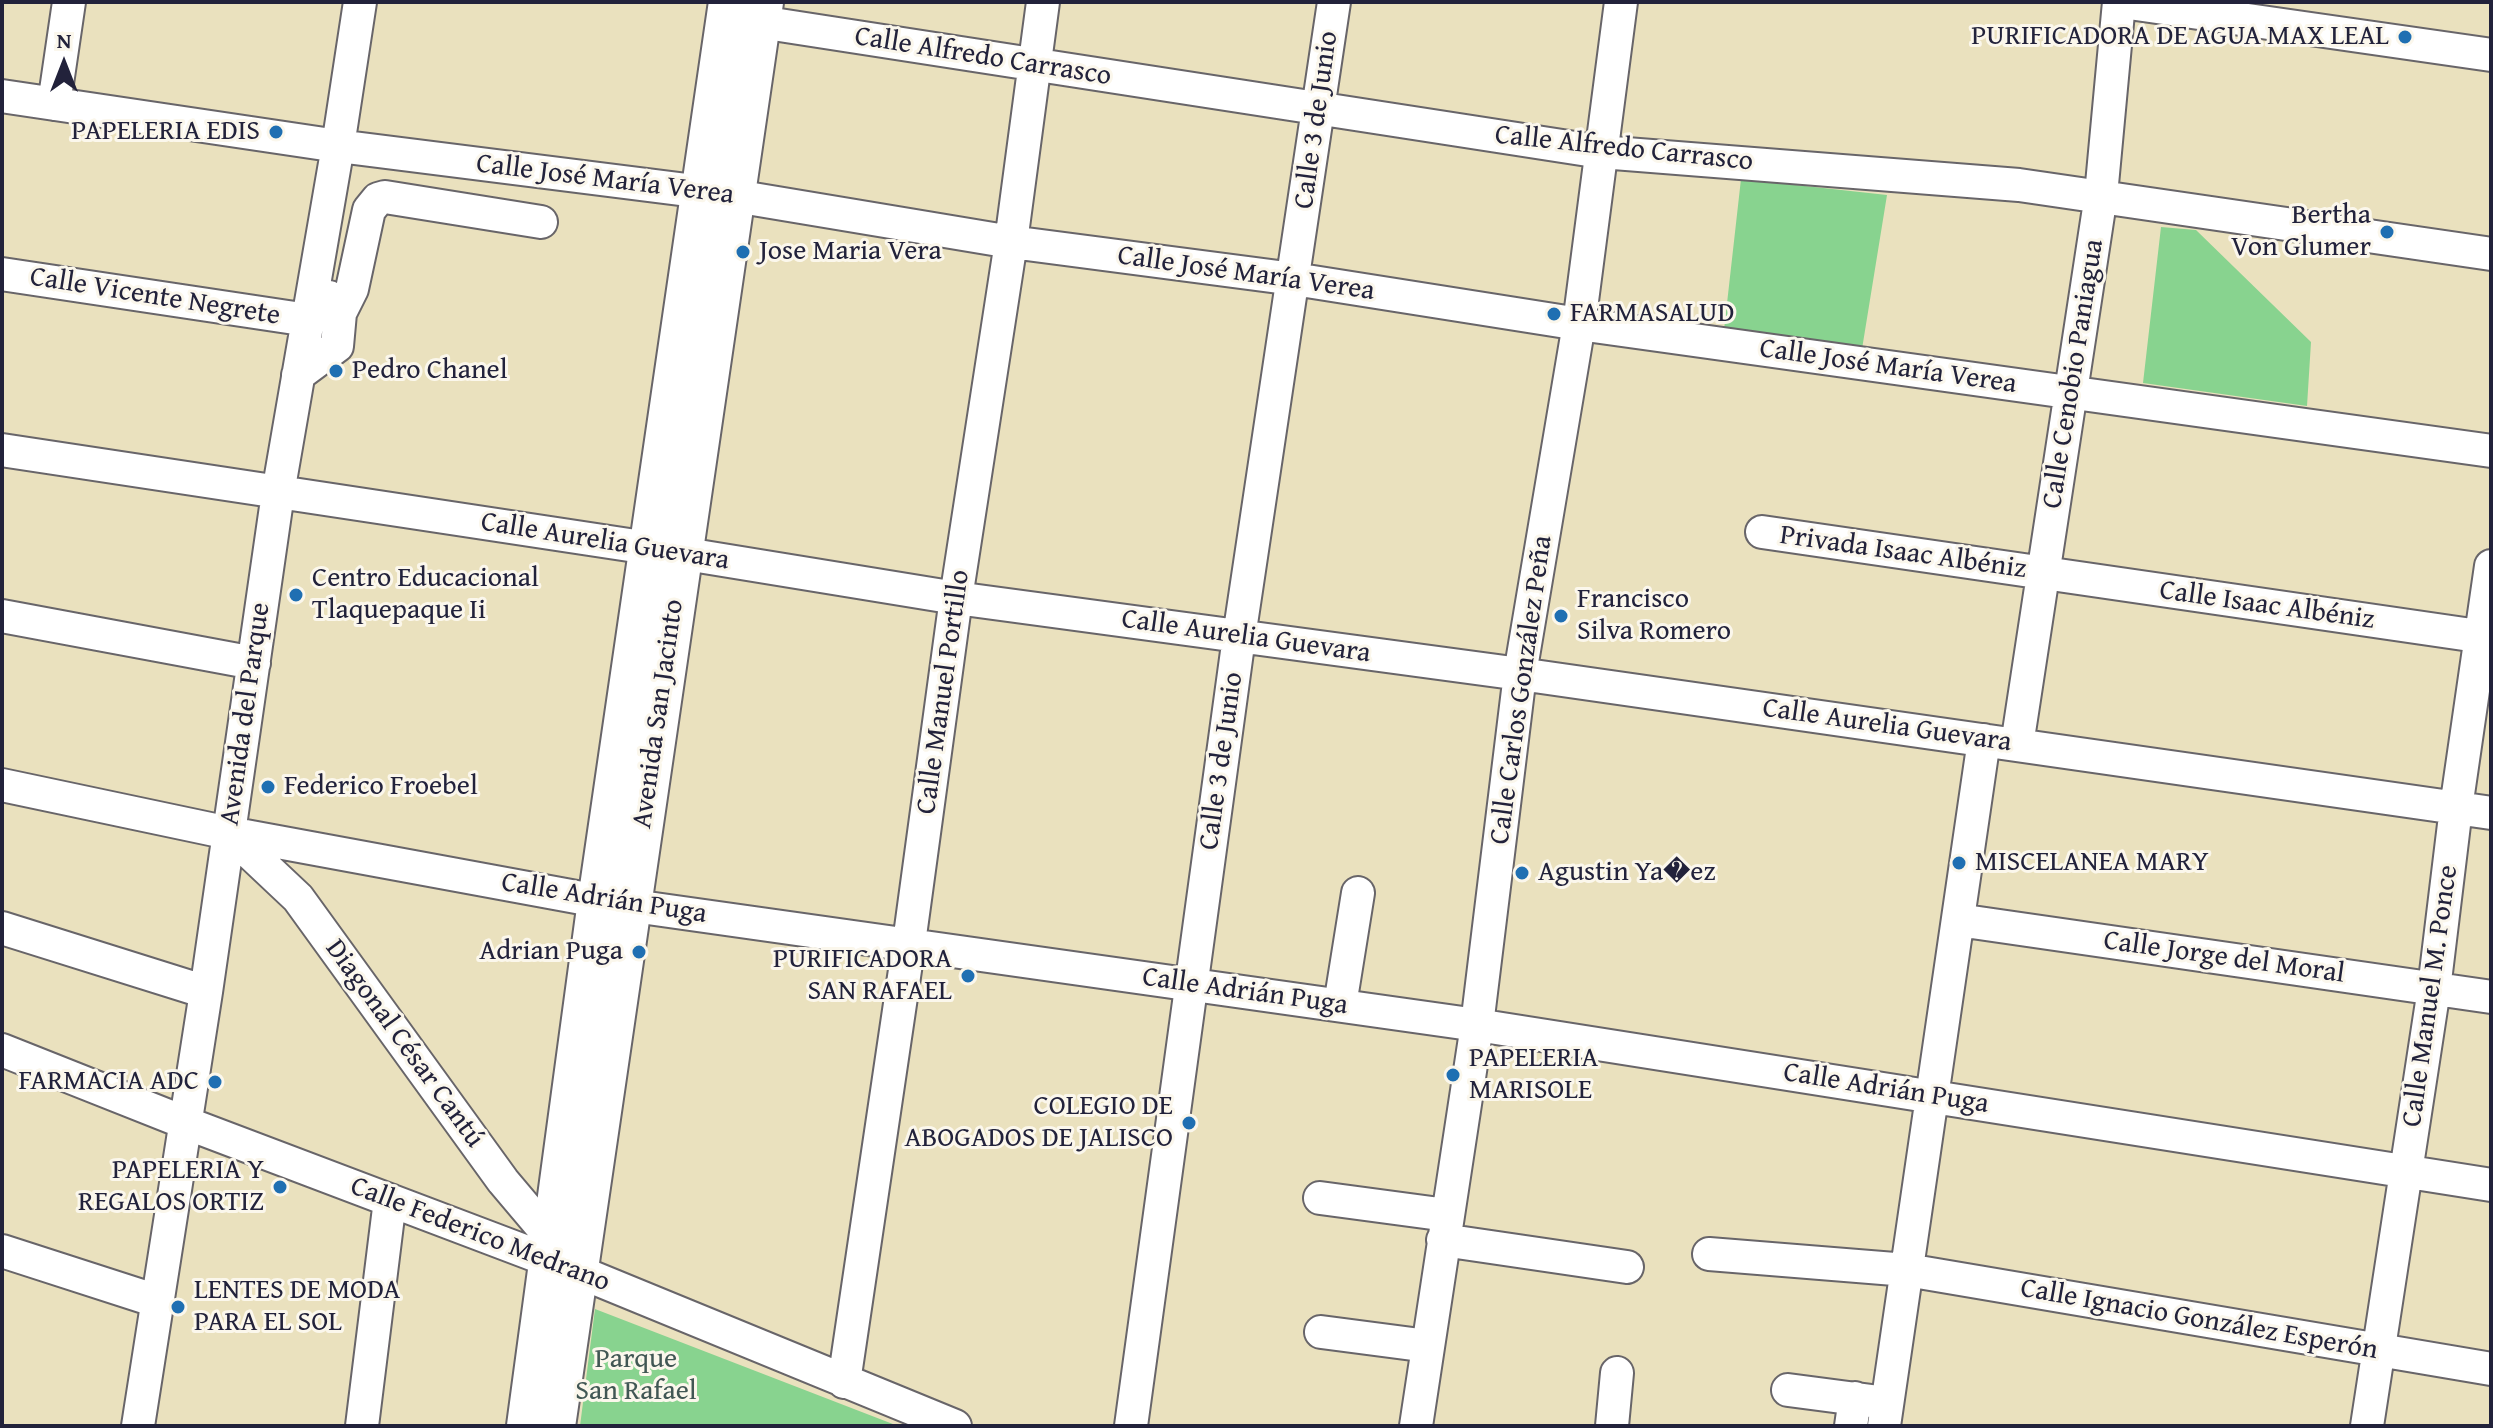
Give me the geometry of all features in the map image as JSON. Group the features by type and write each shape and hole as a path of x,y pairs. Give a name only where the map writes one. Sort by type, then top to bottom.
{"main road":[{"name":"Avenida San Jacinto","path":"527,1426 565,1255 719,194 751,9"},
{"name":"Avenida San Jacinto","path":"555,1426 565,1255"}],"street":[{"path":"54,104 69,2"},
{"name":"Avenida del Parque","path":"138,1426 206,992 278,493 360,2"},
{"name":"Calle Manuel Portillo","path":"844,1382 956,598 1011,242 1043,2"},
{"name":"Calle 3 de Junio","path":"1131,1426 1239,637 1334,2"},
{"name":"Calle Carlos González Peña","path":"1416,1426 1477,1025 1520,674 1579,324 1621,2"},
{"path":"2120,2 2491,55"},
{"name":"Calle Cenobio Paniagua","path":"2017,745 2101,195 2120,2"},
{"name":"Calle Alfredo Carrasco","path":"751,9 1034,65 1601,152 2004,184 2101,195 2491,254"},
{"name":"Calle José María Verea","path":"2,96 338,146 719,194 1011,242 1294,279 1579,324 2491,451"},
{"path":"298,375 337,346 340,313 352,289 369,210 378,199 385,197 541,222"},
{"name":"Calle Vicente Negrete","path":"2,274 308,320"},
{"path":"315,276 340,313"},
{"name":"Calle Aurelia Guevara","path":"2,450 956,598 1520,674 2491,813"},
{"name":"Privada Isaac Albéniz","path":"1762,532 2044,573"},
{"name":"Calle Manuel M. Ponce","path":"2367,1426 2434,989 2456,808 2486,637 2491,566"},
{"name":"Calle Isaac Albéniz","path":"2044,573 2486,637"},
{"path":"2,616 254,663"},
{"path":"1788,1390 1853,1412 1886,1414 1984,740"},
{"name":"Calle Adrián Puga","path":"2,785 229,833 615,903 1477,1025 2491,1185"},
{"name":"Diagonal César Cantú","path":"229,833 298,898 503,1181 565,1255"},
{"path":"1340,1005 1358,893"},
{"name":"Calle Jorge del Moral","path":"1958,920 2491,997"},
{"path":"2,928 206,992"},
{"name":"Calle Federico Medrano","path":"2,1050 390,1200 565,1255 844,1382 955,1426"},
{"path":"1320,1198 1627,1267"},
{"path":"362,1426 390,1200"},
{"path":"2,1251 157,1301"},
{"name":"Calle Ignacio González Esperón","path":"1709,1254 1907,1270 2491,1369"},
{"path":"1321,1332 1428,1346"},
{"path":"1612,1426 1617,1373"}],"green space":[{"path":"1741,179 1887,195 1862,349 1724,330"},
{"path":"2161,227 2196,230 2311,342 2307,406 2143,383"},
{"name":"Parque San Rafael","path":"595,1309 898,1426 580,1426"}],"place":[{"name":"PURIFICADORA DE AGUA MAX LEAL","path":"2405,37"},
{"name":"PAPELERIA EDIS","path":"276,132"},
{"name":"Bertha Von Glumer","path":"2387,232"},
{"name":"Jose Maria Vera","path":"743,252"},
{"name":"FARMASALUD","path":"1554,314"},
{"name":"Pedro Chanel","path":"336,371"},
{"name":"Centro Educacional Tlaquepaque Ii","path":"296,595"},
{"name":"Francisco Silva Romero","path":"1561,616"},
{"name":"Federico Froebel","path":"268,787"},
{"name":"MISCELANEA MARY","path":"1959,863"},
{"name":"Agustin Ya�ez","path":"1522,873"},
{"name":"Adrian Puga","path":"639,952"},
{"name":"PURIFICADORA SAN RAFAEL","path":"968,976"},
{"name":"PAPELERIA MARISOLE","path":"1453,1075"},
{"name":"FARMACIA ADC","path":"215,1082"},
{"name":"COLEGIO DE ABOGADOS DE JALISCO","path":"1189,1123"},
{"name":"PAPELERIA Y REGALOS ORTIZ","path":"280,1187"},
{"name":"LENTES DE MODA PARA EL SOL","path":"178,1307"}]}
